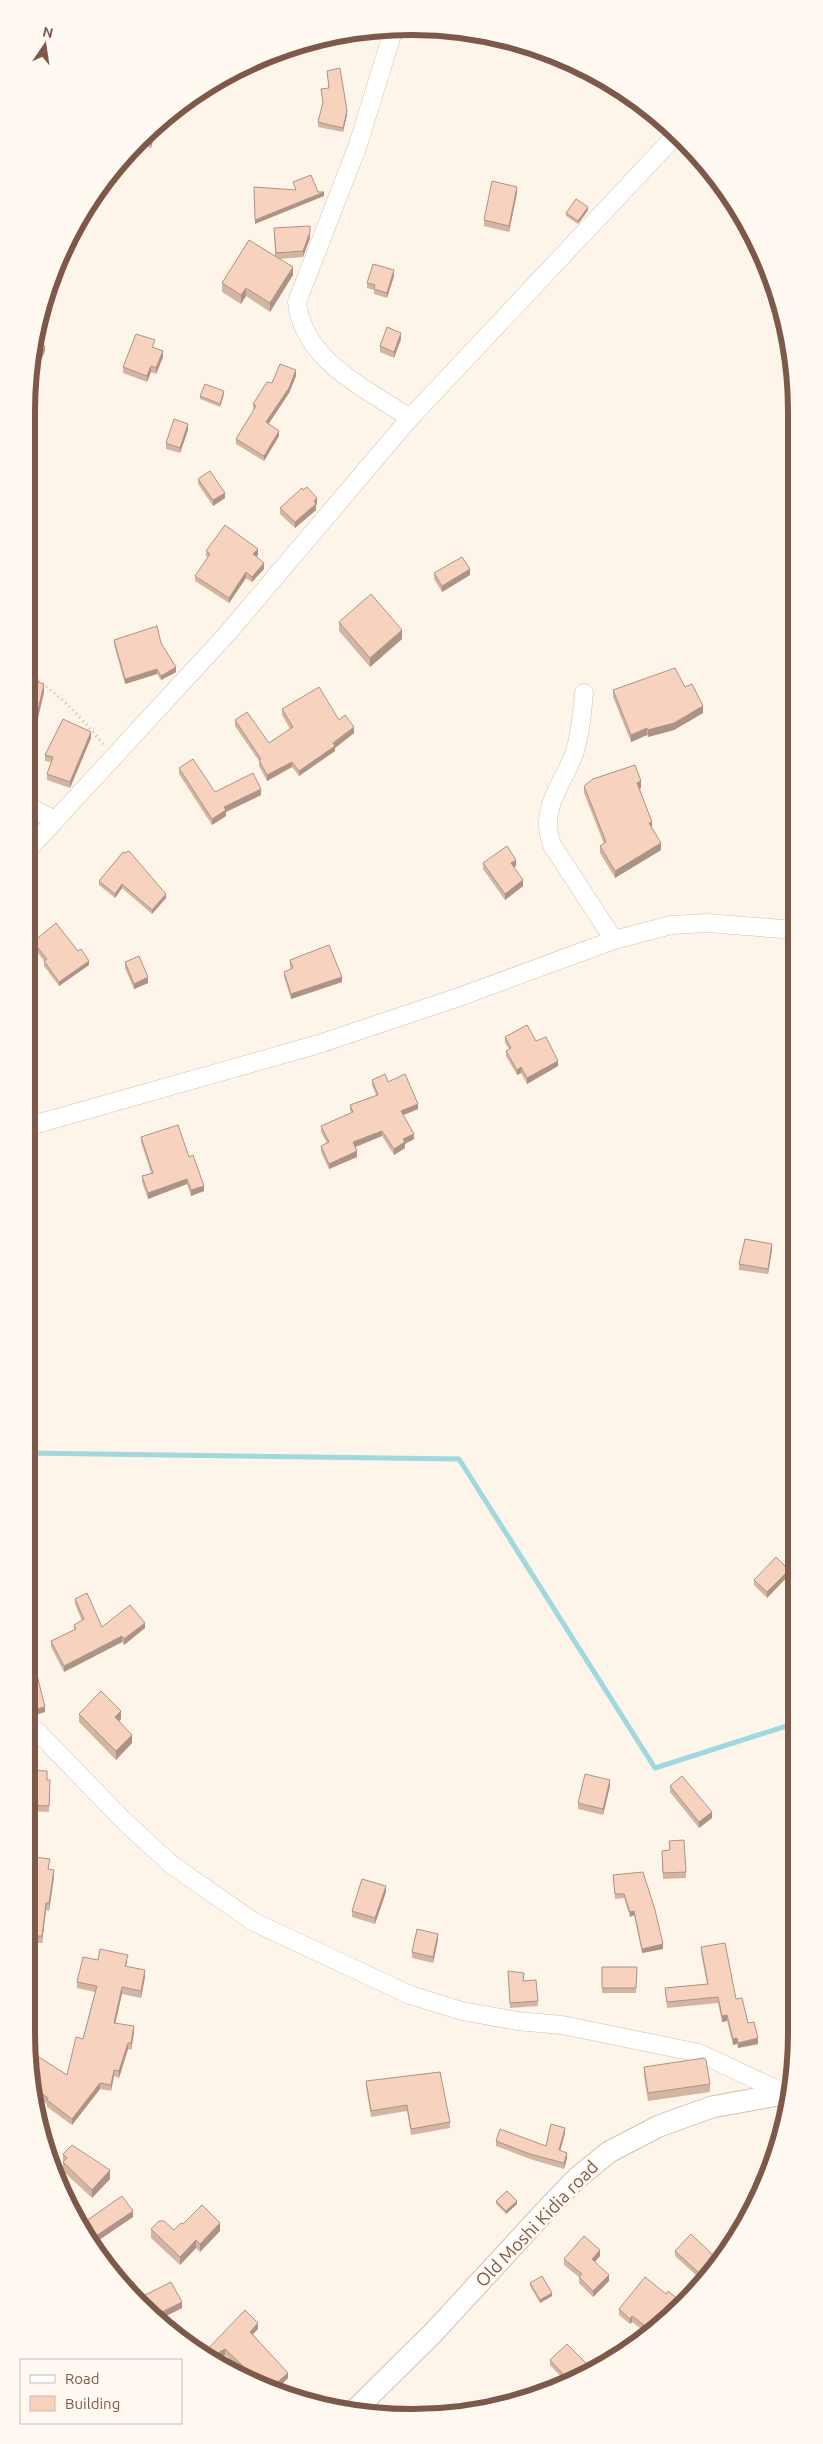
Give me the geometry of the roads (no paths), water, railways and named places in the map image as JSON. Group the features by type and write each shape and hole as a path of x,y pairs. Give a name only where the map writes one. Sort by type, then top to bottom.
{"street":[{"path":"392,36 358,145 297,302 298,316 304,328 315,348 330,364 410,418"},
{"path":"35,842 226,635 410,418 672,139"},
{"path":"584,693 582,728 574,753 551,802 547,831 552,845 614,940"},
{"path":"35,810 55,820"},
{"path":"35,1124 318,1044 614,940 671,925 707,923 788,929"},
{"path":"37,1732 124,1821 172,1865 254,1922 410,1995 462,2011 562,2025 692,2051 720,2061 783,2092"},
{"name":"Old Moshi Kidia road","path":"359,2406 433,2333 548,2208 578,2178 609,2152 659,2126 712,2107 783,2094"}],"waterway":[{"path":"35,1453 459,1459 655,1768 788,1726"}]}
